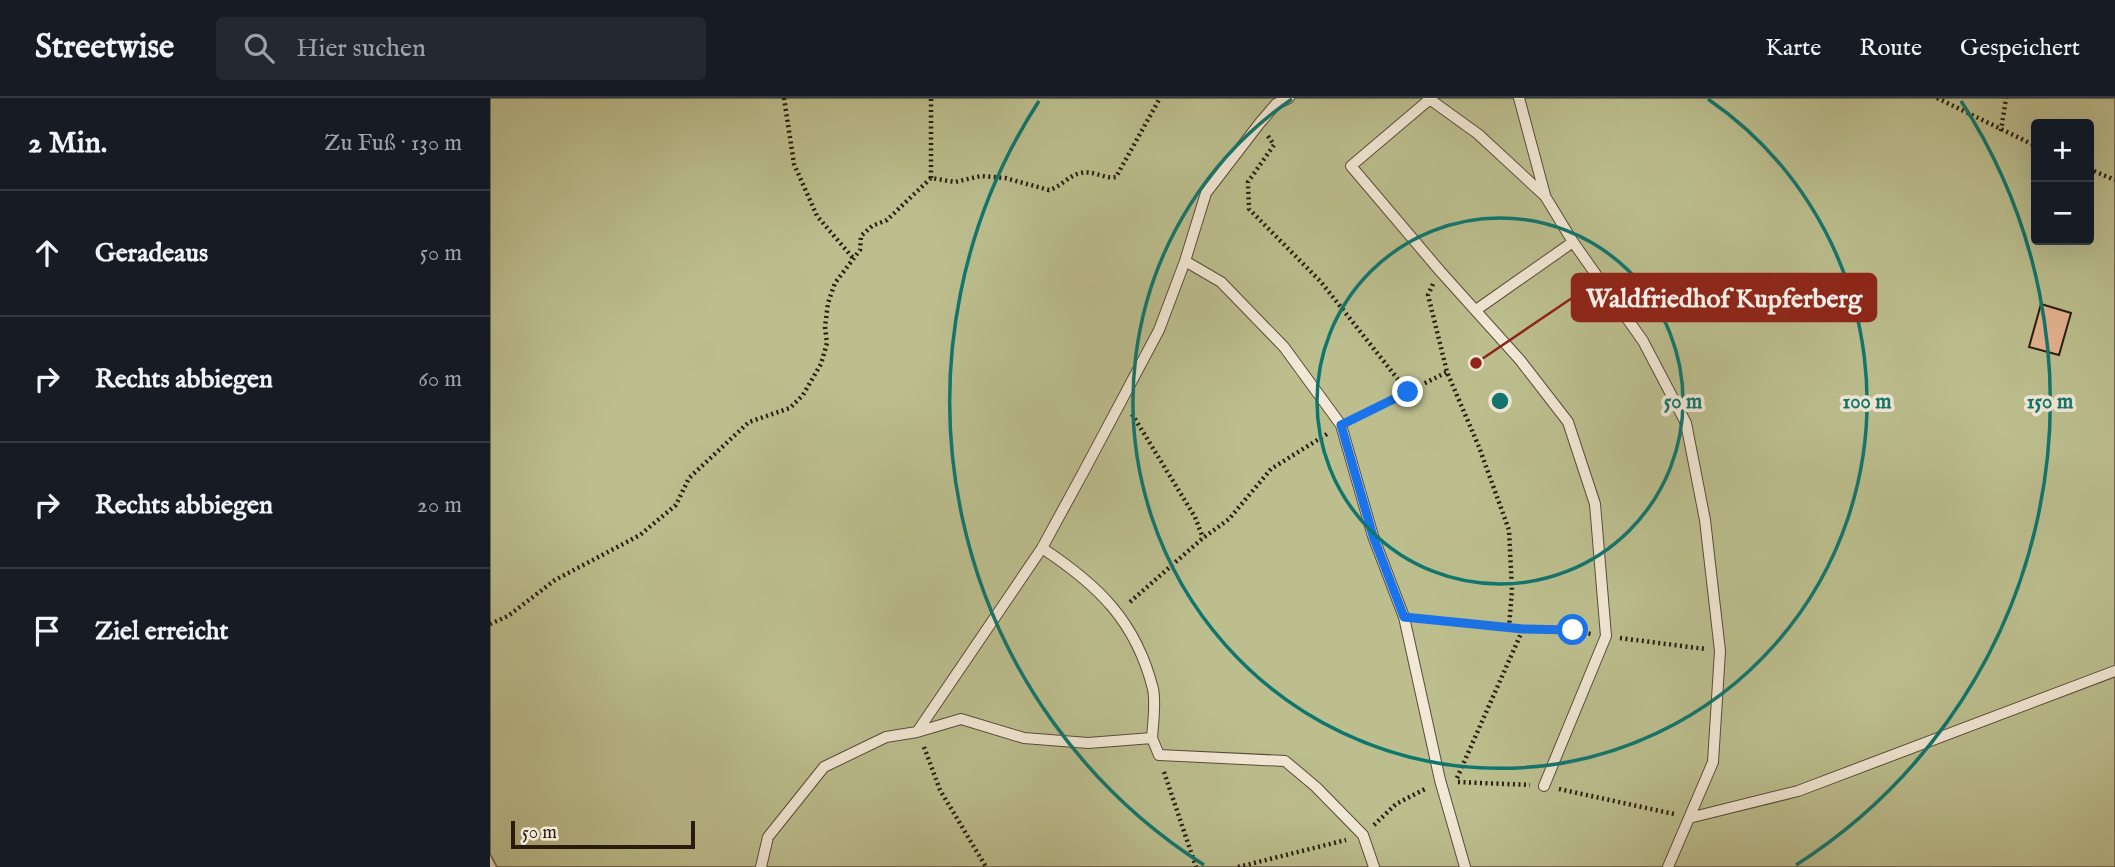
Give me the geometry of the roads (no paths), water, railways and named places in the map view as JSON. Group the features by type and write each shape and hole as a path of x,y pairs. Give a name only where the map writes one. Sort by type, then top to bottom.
{"lane":[{"path":"917,732 1042,548 1123,399 1159,330 1185,261 1206,193 1276,104 1289,98"},
{"path":"1544,786 1606,636 1595,503 1568,422 1520,360 1351,166 1429,98 1478,134 1545,196 1573,242 1643,341 1686,423 1705,520 1720,651 1713,762 1668,867"},
{"path":"1519,98 1545,196"},
{"path":"1476,310 1573,242"},
{"path":"1185,261 1221,282 1275,337 1341,425 1373,536 1404,617 1440,780 1465,867"},
{"path":"1042,548 1080,573 1118,612 1133,636 1153,691 1152,738 1159,755 1285,761 1316,787 1363,835 1374,867"},
{"path":"1689,818 1798,791 2115,671"},
{"path":"761,867 768,837 824,767 886,737 917,732 961,719 1024,738 1088,743 1152,738"}],"place":[{"name":"Waldfriedhof Kupferberg","path":"1476,363"}]}
